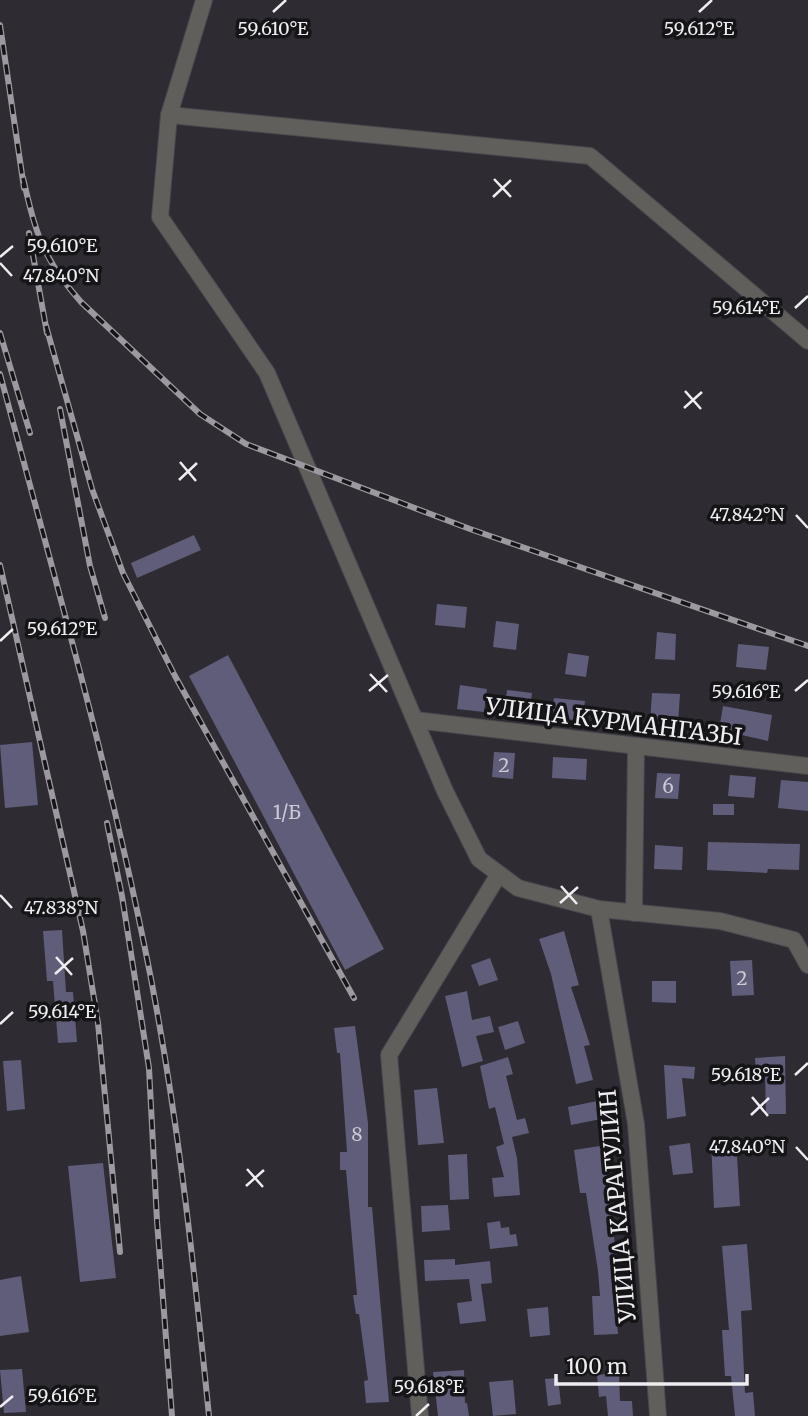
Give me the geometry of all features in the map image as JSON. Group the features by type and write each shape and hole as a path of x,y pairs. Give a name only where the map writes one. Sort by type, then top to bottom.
{"street":[{"path":"204,0 169,116 160,217 267,373 445,791 480,859 518,888 599,909 720,921 794,940 808,965"},
{"path":"169,116 590,156 808,341"},
{"name":"УЛИЦА КУРМАНГАЗЫ","path":"415,720 808,766"},
{"path":"634,913 636,746"},
{"path":"420,1416 389,1055 499,874"},
{"name":"УЛИЦА КАРАГУЛИН","path":"599,909 636,1124 658,1416"}],"building":[{"path":"194,535 201,550 137,578 131,563"},
{"path":"437,604 467,607 465,628 435,625"},
{"path":"496,621 519,624 516,650 493,647"},
{"path":"657,632 676,634 675,660 655,659"},
{"path":"738,644 769,647 766,670 736,667"},
{"path":"568,653 589,656 586,677 565,674"},
{"path":"228,655 384,949 345,970 189,676"},
{"path":"460,685 487,689 484,712 457,709"},
{"path":"507,690 532,693 529,717 504,714"},
{"path":"652,693 680,694 678,724 650,722"},
{"path":"554,698 585,701 582,721 551,717"},
{"path":"723,706 772,715 768,741 719,730"},
{"path":"32,742 38,805 5,808 0,745"},
{"path":"494,752 515,753 513,779 492,777"},
{"path":"553,757 587,759 586,780 552,778"},
{"path":"657,773 680,774 678,799 655,798"},
{"path":"730,775 756,777 754,798 728,796"},
{"path":"781,780 808,782 808,811 778,808"},
{"path":"713,804 734,804 734,815 713,815"},
{"path":"708,842 800,844 799,870 768,869 767,873 707,870"},
{"path":"655,845 683,847 682,870 654,869"},
{"path":"62,930 66,992 73,992 77,1042 58,1043 53,981 47,981 43,931"},
{"path":"564,931 579,985 571,987 590,1045 584,1046 593,1080 576,1084 551,974 539,939"},
{"path":"490,958 498,980 479,986 471,965"},
{"path":"752,960 754,995 732,996 730,961"},
{"path":"652,981 676,981 676,1003 652,1002"},
{"path":"467,991 472,1020 490,1016 494,1032 476,1036 483,1061 462,1067 445,996"},
{"path":"518,1021 525,1043 505,1050 498,1027"},
{"path":"355,1026 368,1123 368,1207 372,1207 389,1402 366,1403 364,1381 368,1380 359,1314 356,1314 353,1295 357,1295 346,1170 340,1170 340,1152 347,1152 340,1053 337,1053 334,1028"},
{"path":"785,1056 786,1114 766,1114 765,1075 756,1075 755,1058"},
{"path":"508,1057 513,1074 506,1076 517,1120 525,1118 529,1133 512,1137 520,1195 494,1197 492,1178 504,1177 496,1147 504,1144 495,1107 489,1109 480,1066"},
{"path":"21,1060 25,1109 7,1111 3,1061"},
{"path":"664,1065 695,1067 694,1079 682,1078 686,1116 667,1119"},
{"path":"437,1088 444,1143 418,1145 414,1090"},
{"path":"597,1101 601,1119 571,1125 568,1107"},
{"path":"736,1139 740,1206 714,1208 711,1141"},
{"path":"690,1143 693,1173 673,1175 669,1146"},
{"path":"606,1145 618,1268 623,1267 626,1284 614,1286 618,1334 594,1335 592,1296 600,1296 598,1271 586,1193 580,1193 574,1150"},
{"path":"467,1154 469,1199 450,1200 448,1155"},
{"path":"103,1163 116,1278 80,1282 68,1166"},
{"path":"448,1205 450,1230 422,1232 421,1206"},
{"path":"500,1221 501,1228 509,1227 510,1235 516,1234 518,1246 490,1249 487,1223"},
{"path":"747,1244 752,1310 741,1311 745,1393 753,1392 755,1416 735,1416 731,1376 725,1376 722,1330 729,1330 722,1246"},
{"path":"455,1259 455,1265 490,1261 492,1283 481,1284 486,1321 460,1324 457,1303 472,1301 469,1279 425,1281 424,1260"},
{"path":"21,1276 29,1332 0,1336 0,1280"},
{"path":"548,1307 550,1335 530,1337 527,1309"},
{"path":"22,1369 26,1412 4,1413 0,1370"},
{"path":"464,1370 465,1403 469,1416 438,1416 433,1372"},
{"path":"619,1373 620,1401 632,1401 633,1416 608,1416 606,1396 599,1397 597,1375"},
{"path":"558,1378 561,1404 548,1406 545,1379"},
{"path":"513,1380 516,1414 493,1416 489,1382"}],"railway":[{"path":"0,25 24,188"},
{"path":"23,178 42,244 57,272 81,302 200,414 246,444 470,529 808,646"},
{"path":"29,233 47,333"},
{"path":"46,326 92,489 123,573 175,676 354,998"},
{"path":"0,333 30,433"},
{"path":"0,374 94,726 128,868 155,998 190,1237 209,1416"},
{"path":"60,409 90,566 105,618"},
{"path":"0,565 83,931 98,1023 120,1252"},
{"path":"107,823 122,896 149,1068 157,1221 172,1416"}]}
